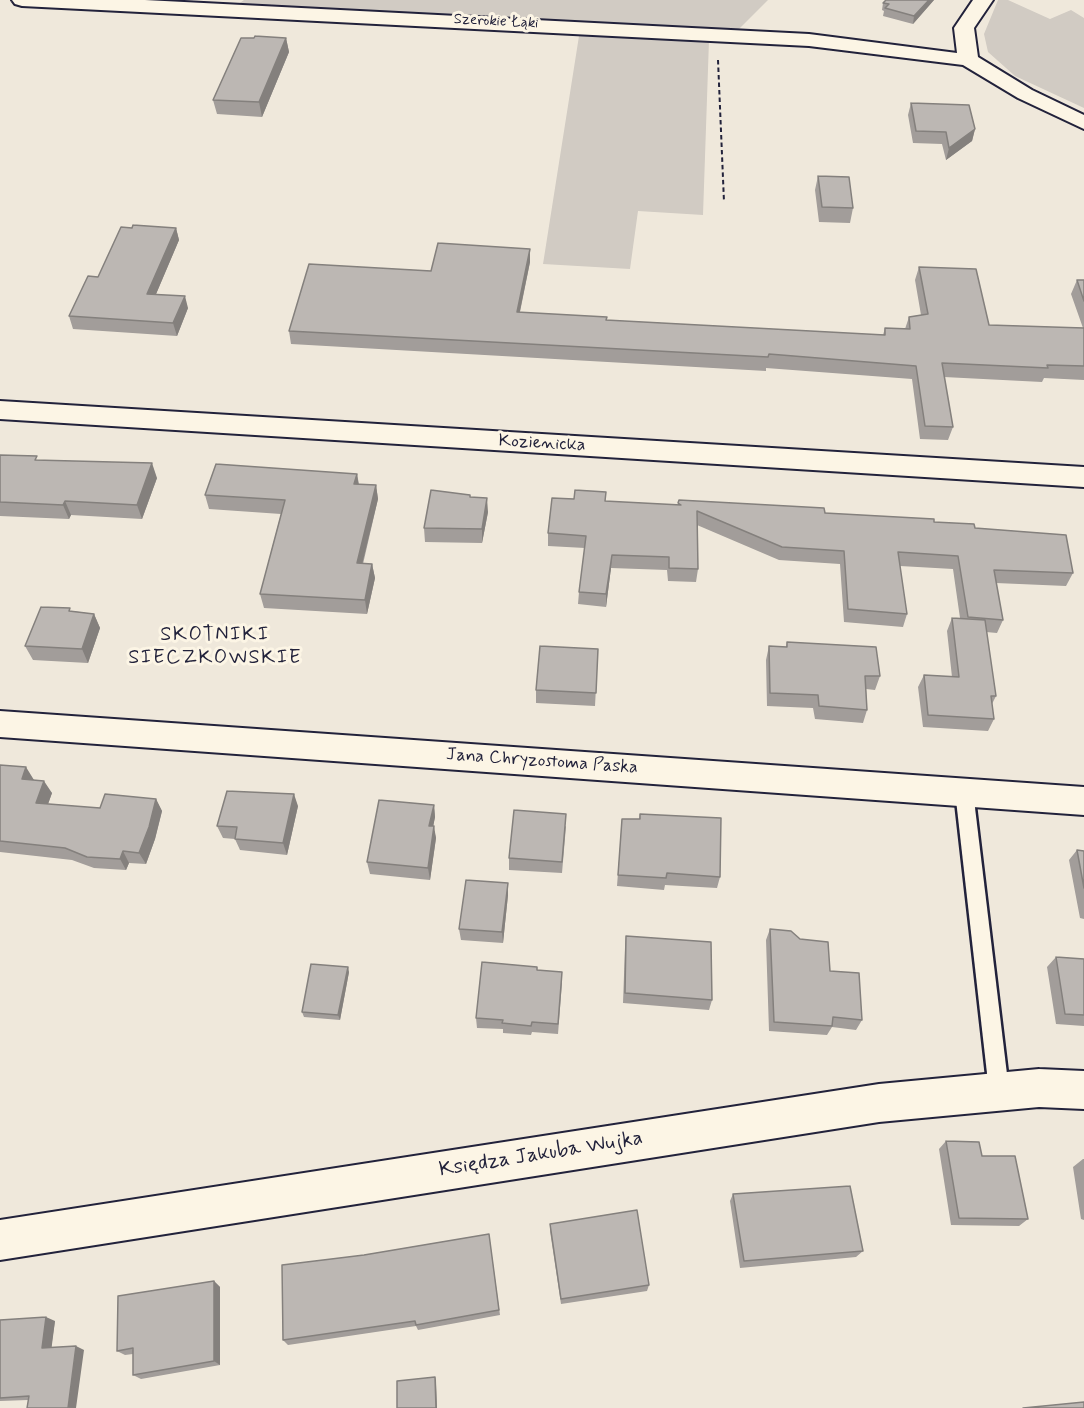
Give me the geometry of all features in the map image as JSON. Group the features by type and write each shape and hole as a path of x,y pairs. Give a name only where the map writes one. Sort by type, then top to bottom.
{"street":[{"name":"Szerokie Łąki","path":"22,0 809,40 968,60"},
{"path":"983,0 964,28 968,60 1025,94 1084,123"},
{"name":"Kozienicka","path":"0,410 1084,477"},
{"name":"Jana Chryzostoma Paska","path":"0,724 1084,801"},
{"name":"Księdza Jakuba Wujka","path":"0,1240 879,1103 1039,1088 1084,1090"}],"lane":[{"path":"964,792 999,1091"}],"path":[{"path":"718,35 720,147 724,202"}],"shaded area":[{"path":"244,0 768,0 736,32 237,5"},
{"path":"998,0 1008,0 1050,19 1071,10 1084,18 1084,108 1015,76 988,52 984,34"},
{"path":"579,36 709,40 703,215 638,211 630,269 543,264"}],"building":[{"path":"886,0 929,0 914,16 885,8 889,4 883,3"},
{"path":"255,36 286,38 259,102 213,100 241,38 254,38"},
{"path":"911,103 969,105 975,129 949,148 946,132 916,131"},
{"path":"818,176 849,177 853,208 822,207"},
{"path":"133,225 176,228 147,294 185,296 173,323 69,316 88,276 98,277 121,227 132,228"},
{"path":"438,243 530,249 517,312 607,317 606,320 885,335 885,328 910,329 909,317 928,314 919,267 976,269 989,325 1084,328 1084,366 1047,365 1048,368 942,363 953,427 925,426 916,366 769,354 768,357 289,331 309,264 431,271"},
{"path":"1077,280 1084,280 1084,301"},
{"path":"0,455 37,456 35,460 152,463 137,505 65,501 63,505 0,502"},
{"path":"216,464 357,474 354,484 376,485 357,563 372,564 365,600 260,594 285,500 205,495"},
{"path":"431,490 487,498 482,529 424,528"},
{"path":"575,490 606,492 605,501 681,505 678,503 679,500 824,508 825,513 934,519 934,522 974,524 975,528 1066,535 1073,573 994,570 1003,620 968,617 958,556 898,552 907,614 848,609 844,551 782,547 697,511 698,569 669,568 669,557 612,555 606,594 579,592 586,536 548,533 552,498 574,499"},
{"path":"41,607 70,608 69,611 94,614 82,649 25,646"},
{"path":"952,618 985,620 996,696 991,696 994,719 928,715 924,675 959,677"},
{"path":"787,642 876,647 880,676 865,676 867,710 819,706 818,695 770,693 769,646 787,647"},
{"path":"540,646 598,649 596,693 536,690"},
{"path":"0,765 26,767 22,779 44,781 36,803 100,808 105,794 156,799 139,853 123,851 120,859 87,857 65,848 0,841"},
{"path":"227,791 294,794 283,843 235,839 237,827 217,826"},
{"path":"379,800 434,805 429,826 434,826 428,868 367,862"},
{"path":"514,810 566,814 562,862 509,858"},
{"path":"640,814 721,818 720,877 667,873 666,878 618,875 622,819 640,819"},
{"path":"1077,850 1084,851 1084,888"},
{"path":"466,880 508,883 502,932 459,929"},
{"path":"770,929 791,931 800,939 828,942 830,971 859,973 862,1020 833,1017 832,1026 774,1022"},
{"path":"626,936 711,942 712,1000 625,993"},
{"path":"1056,957 1084,959 1084,1015 1065,1014"},
{"path":"482,962 537,967 537,970 562,972 558,1024 532,1022 531,1026 502,1023 503,1020 476,1018"},
{"path":"311,964 348,967 338,1015 302,1012"},
{"path":"946,1141 979,1142 982,1156 1015,1156 1028,1219 959,1218"},
{"path":"850,1186 863,1251 744,1261 733,1194"},
{"path":"637,1210 649,1285 561,1299 550,1224"},
{"path":"489,1234 499,1310 416,1325 415,1321 283,1340 282,1265 364,1255"},
{"path":"214,1281 214,1361 133,1375 133,1348 117,1351 118,1296"},
{"path":"46,1317 42,1348 76,1346 68,1408 27,1408 29,1396 0,1398 0,1320"},
{"path":"435,1377 436,1408 397,1408 397,1381"},
{"path":"1084,1402 1084,1408 1023,1408"}],"district":[{"name":"SKOTNIKI SIECZKOWSKIE","path":"215,648"}]}
